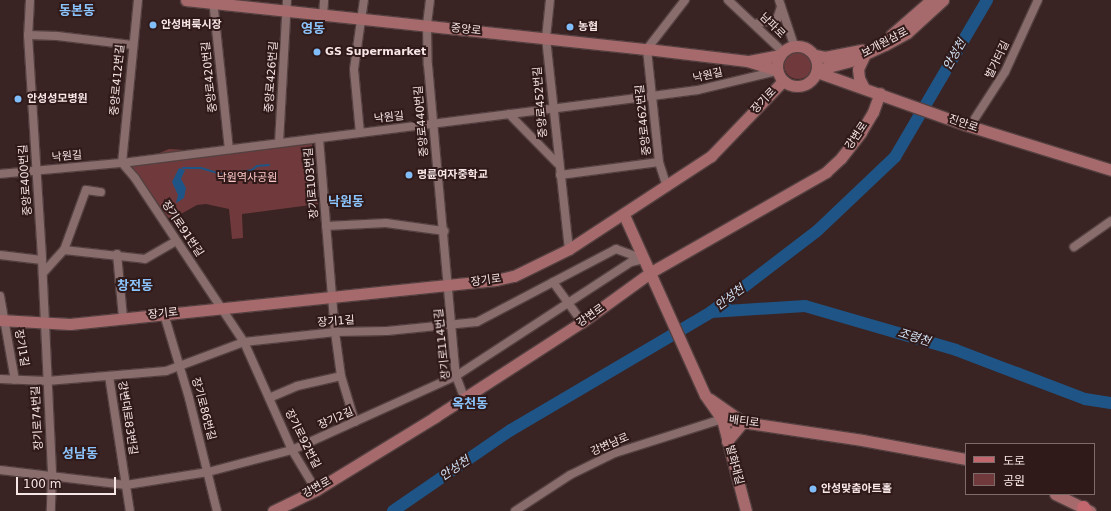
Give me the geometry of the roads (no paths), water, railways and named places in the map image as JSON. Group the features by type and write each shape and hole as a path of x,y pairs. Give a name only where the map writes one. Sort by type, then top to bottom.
{"main road":[{"name":"중앙로","path":"186,0 213,1 323,16 362,18 647,49 747,61 777,70"},
{"name":"보개원삼로","path":"815,55 825,57 861,50 889,37 931,0"},
{"name":"보개원삼로","path":"817,71 865,54 907,32 943,0"},
{"path":"794,46 808,48 815,55 817,71 808,83 802,86 789,84 783,81 777,70 781,53 794,46"},
{"name":"중앙로","path":"747,61 781,53"},
{"path":"864,88 859,78 858,68 865,54"},
{"name":"진안로","path":"817,71 968,126 1111,170"},
{"name":"장기로","path":"2,320 70,324 449,285 514,276 569,249 667,187 711,156 783,81"},
{"name":"강변로","path":"273,511 316,490 465,399 652,275 826,172 841,158 885,95"},
{"name":"배티로","path":"624,215 705,395 722,419 965,459"},
{"path":"714,406 743,422 727,441"},
{"name":"발화대길","path":"722,419 746,511"},
{"path":"1057,495 1086,510"}],"street":[{"name":"중앙로400번길","path":"30,0 28,35 45,323"},
{"name":"중앙로412번길","path":"122,163 132,45 138,0"},
{"name":"중앙로426번길","path":"279,143 287,0"},
{"path":"323,16 324,0"},
{"path":"360,132 354,69 364,0"},
{"name":"중앙로440번길","path":"430,0 427,26 433,124 449,285"},
{"name":"중앙로452번길","path":"550,0 546,38 552,109 569,249"},
{"path":"647,49 685,0"},
{"name":"남파로","path":"728,0 755,24 781,53"},
{"name":"벌가터길","path":"968,126 1005,72 1038,0"},
{"name":"중앙로420번길","path":"213,1 229,149"},
{"path":"755,24 777,19 780,3"},
{"path":"780,3 794,46"},
{"path":"28,35 57,36 132,45"},
{"name":"중앙로462번길","path":"647,49 659,162 667,187"},
{"name":"낙원길","path":"0,174 122,163 698,90 777,70"},
{"name":"중앙로452번길","path":"509,114 558,164"},
{"name":"장기로103번길","path":"319,138 335,332 342,376 355,422"},
{"path":"560,176 659,162"},
{"name":"장기로91번길","path":"122,163 135,178 222,308"},
{"path":"43,273 64,250 86,190 101,192"},
{"path":"1074,247 1111,221"},
{"name":"장기로103번길","path":"326,226 386,223 444,231"},
{"path":"64,250 145,258 176,241"},
{"name":"장기1길","path":"0,379 47,381 180,368 244,342 335,332 387,331 477,322 616,249 644,259"},
{"path":"116,254 123,318"},
{"path":"0,255 42,260"},
{"name":"장기2길","path":"0,470 126,485 208,472 292,450 456,376 570,304 631,262 644,259"},
{"path":"553,282 582,322"},
{"name":"장기로114번길","path":"449,285 456,376 465,399"},
{"name":"장기1길","path":"0,296 2,320 15,380"},
{"name":"장기로92번길","path":"222,308 244,342 292,450 316,490"},
{"name":"장기로86번길","path":"164,314 208,472 217,511"},
{"name":"장기로74번길","path":"45,323 52,476 51,511"},
{"name":"강변대로83번길","path":"109,376 130,511"},
{"path":"269,398 297,386 342,376"},
{"name":"강변남로","path":"516,511 570,476 615,453 722,419"}],"water":[{"path":"179,168 185,170 181,179 186,188 184,198 176,203 178,195 172,182"}],"waterway":[{"name":"안성천","path":"393,511 511,430 711,312 817,231 895,157 987,0"},
{"path":"183,168 201,168 221,174 252,170 257,166 269,165"},
{"name":"조령천","path":"711,312 805,306 956,350 1085,399 1111,403"}],"place":[{"name":"안성벼룩시장","path":"153,25"},
{"name":"농협","path":"570,27"},
{"name":"GS Supermarket","path":"317,52"},
{"name":"안성성모병원","path":"18,99"},
{"name":"명륜여자중학교","path":"409,175"},
{"name":"안성맞춤아트홀","path":"813,489"}],"district":[{"name":"동본동","path":"77,11"},
{"name":"영동","path":"313,29"},
{"name":"낙원동","path":"346,202"},
{"name":"창전동","path":"135,286"},
{"name":"옥천동","path":"470,404"},
{"name":"성남동","path":"80,454"}],"park label":[{"name":"낙원역사공원","path":"247,178"}]}
